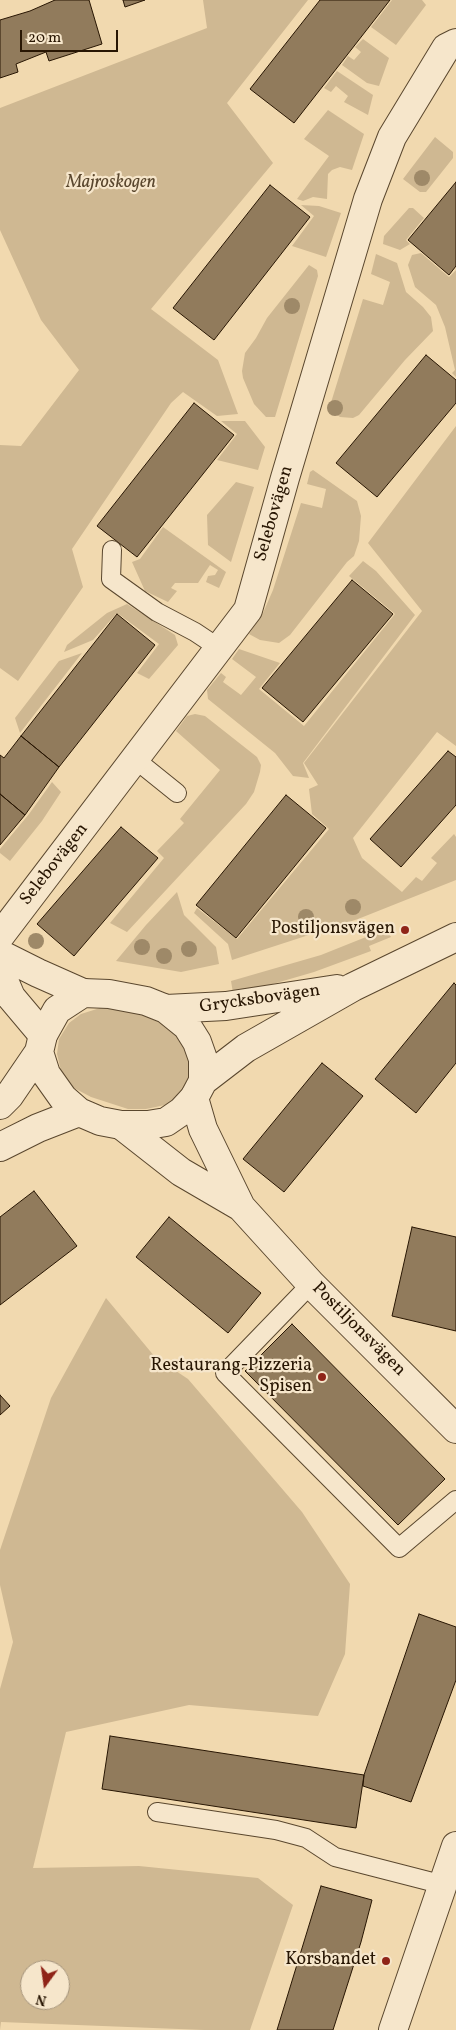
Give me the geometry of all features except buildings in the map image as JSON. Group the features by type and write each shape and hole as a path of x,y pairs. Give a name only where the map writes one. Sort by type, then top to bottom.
{"street":[{"name":"Selebovägen","path":"0,936 136,760 248,610 368,199 392,137 446,48 456,43"},
{"name":"Grycksbovägen","path":"199,1089 246,1048 353,987 456,937"},
{"path":"0,954 83,993 109,994 146,1002 166,1009 186,1026 197,1042 203,1058 199,1089 182,1111 166,1122 148,1125 121,1125 100,1121 79,1112 63,1098 46,1074 41,1043 11,997 0,972"},
{"name":"Grycksbovägen","path":"166,1009 226,1006 353,987"},
{"path":"0,1105 9,1096 41,1043 57,1010 83,993"},
{"name":"Postiljonsvägen","path":"199,1089 203,1129 241,1207 312,1284 455,1426"},
{"path":"0,1147 38,1128 79,1112"},
{"name":"Postiljonsvägen","path":"121,1125 181,1172 241,1207"},
{"path":"393,2030 456,1846"}],"lane":[{"path":"112,550 111,579 157,612 219,648"},
{"path":"136,760 177,793"},
{"path":"312,1284 225,1373 399,1548 456,1500"},
{"path":"157,1812 276,1830 306,1838 335,1856 444,1885"}],"green space":[{"name":"Majroskogen","path":"203,0 308,0 227,103 273,163 151,309 218,360 238,414 217,416 183,392 171,403 72,549 83,587 18,681 0,668 0,445 21,446 79,370 41,320 0,230 0,108 207,28"},
{"path":"392,0 422,0 426,5 396,45 371,27"},
{"path":"363,39 389,58 379,86 367,83 342,65 348,56 354,60 361,52 355,47"},
{"path":"337,71 373,95 368,115 344,102 348,96 336,86 331,92 324,88"},
{"path":"328,110 364,134 352,170 340,167 328,174 327,199 313,197 303,201 297,199 329,156 304,139"},
{"path":"435,137 453,152 453,158 426,192 420,192 403,179"},
{"path":"301,205 319,206 341,213 326,257 292,246 314,216"},
{"path":"409,208 413,208 424,218 406,240 410,244 400,250 383,244 384,236"},
{"path":"421,253 449,277 456,270 456,377 452,373 455,370 445,327 436,305 415,287 408,265 412,255"},
{"path":"376,254 397,263 406,292 431,317 433,331 405,360 359,415 353,418 340,417 329,409 363,299 383,305 390,282 371,274"},
{"path":"309,265 317,270 318,276 275,417 266,417 254,404 243,378 242,371 245,353 267,318"},
{"path":"221,421 245,421 265,447 258,470 217,460 237,434"},
{"path":"456,426 456,746 437,732 353,838 362,858 402,892 416,877 422,881 437,863 431,858 454,834 456,837 456,880 358,919 232,960 228,944 194,913 197,908 237,939 329,829 312,814 309,789 318,785 304,763 422,611 368,543"},
{"path":"313,470 357,501 361,516 359,541 354,556 347,562 290,635 279,643 260,640 249,634 263,613 273,590 301,503 322,508 326,489 307,484 310,472"},
{"path":"236,482 254,487 231,562 208,545 207,515"},
{"path":"163,527 226,572 219,588 206,582 208,576 215,575 218,570 210,565 198,583 175,583 171,588 177,591 168,602 145,591 132,562 140,559"},
{"path":"363,561 376,571 415,615 303,763 309,778 293,776 275,753 208,699 207,690 221,673 226,677 223,682 241,695 256,677 232,659 239,649 280,663 259,689 304,726 395,614 349,576"},
{"path":"127,604 175,635 178,645 149,679 137,673 159,644 117,613 93,640 64,652 67,645 107,613"},
{"path":"82,653 20,733 15,718 59,661"},
{"path":"195,714 205,716 257,757 261,765 254,792 246,804 127,932 110,923 164,858 157,851 184,823 180,819 220,770 176,731 187,716"},
{"path":"52,782 61,792 42,821 10,861 0,853 0,849"},
{"path":"177,892 184,915 216,947 219,964 181,972 116,961 146,925"},
{"path":"386,929 391,937 369,946 371,951 314,972 259,988 233,993 231,981 321,955"},
{"path":"100,1008 139,1012 176,1031 188,1047 193,1068 188,1084 179,1097 165,1105 146,1109 128,1109 91,1097 74,1088 62,1075 57,1054 59,1039 69,1023 81,1014"},
{"path":"106,1298 155,1357 188,1379 302,1512 350,1584 345,1654 318,1716 189,1705 66,1732 33,1868 139,1866 258,1878 293,1905 250,2030 1,2022 0,2030 0,1689 13,1642 0,1585 0,1550 51,1398"}],"place":[{"name":"Postiljonsvägen","path":"405,930"},
{"name":"Restaurang-Pizzeria Spisen","path":"322,1377"},
{"name":"Korsbandet","path":"386,1961"}]}
